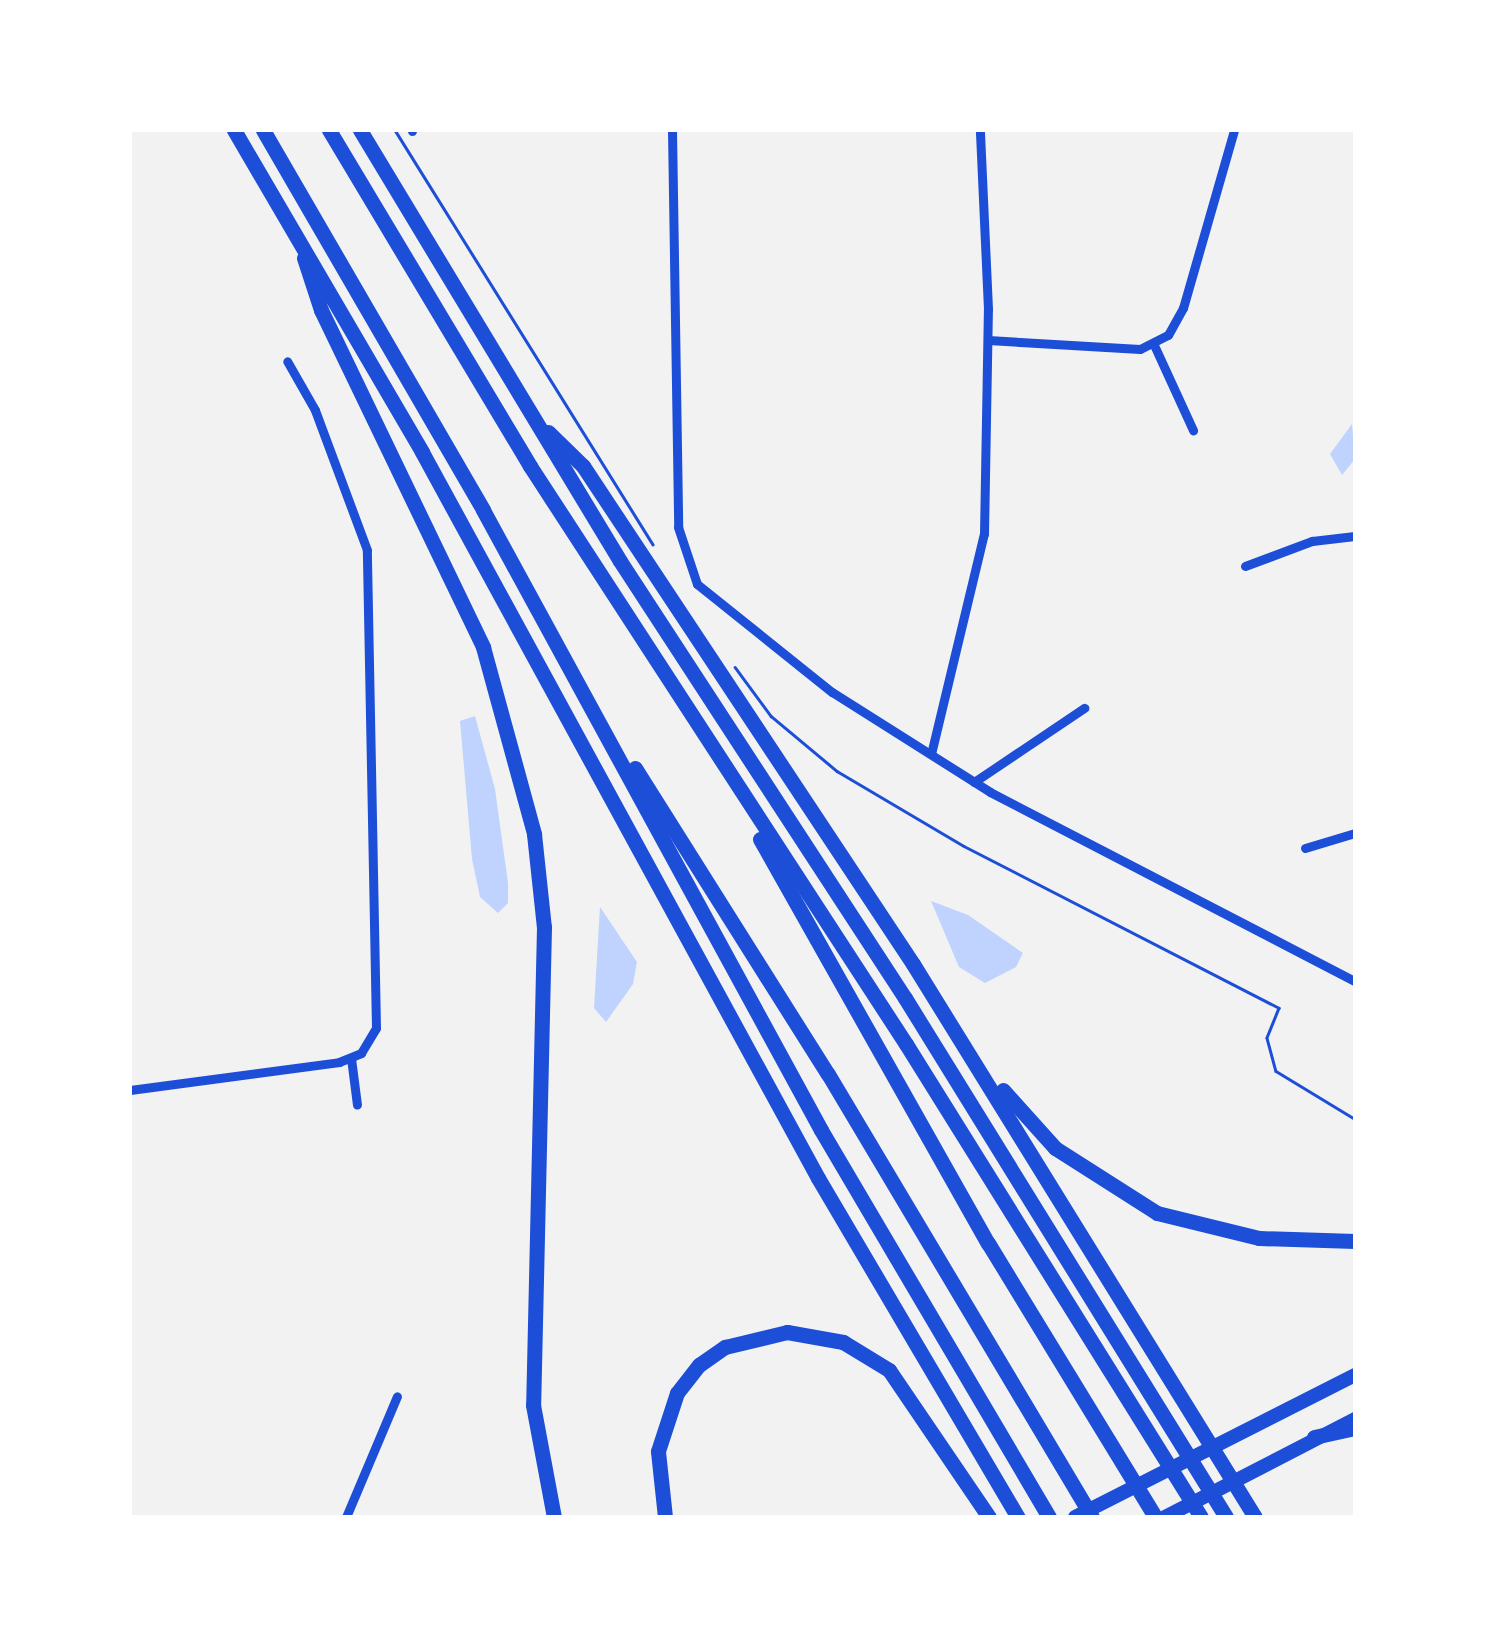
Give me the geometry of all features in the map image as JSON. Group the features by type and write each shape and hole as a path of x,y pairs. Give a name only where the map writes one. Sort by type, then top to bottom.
{"highway":[{"path":"234,130 293,226 818,1178 1018,1517"},
{"path":"263,130 564,655 821,1130 1049,1517"},
{"path":"329,130 530,466 744,803 970,1145 1201,1517"},
{"path":"360,130 528,414 905,998 1226,1517"},
{"path":"293,226 321,310 483,647 534,834 544,927 533,1405 554,1517"},
{"path":"528,414 583,466 913,964 1255,1517"},
{"path":"564,655 828,1074 1071,1482 1085,1515"},
{"path":"744,803 766,855 988,1243 1155,1517"},
{"path":"913,964 1033,1127 1110,1187 1157,1213 1227,1234 1355,1240"},
{"path":"665,1517 658,1451 677,1393 699,1365 726,1347 787,1332 843,1342 889,1370 988,1517"},
{"path":"1314,1437 1355,1428"}],"main road":[{"path":"1085,1515 1231,1435 1355,1374"},
{"path":"1165,1517 1355,1419"}],"street":[{"path":"672,130 678,527 684,560 707,596 747,630 974,782 1355,982"},
{"path":"932,754 984,534 988,340 980,130"},
{"path":"1154,345 1183,308 1234,130"},
{"path":"988,340 1154,345"},
{"path":"1154,345 1193,430"},
{"path":"130,1090 352,1058 372,1038 377,1010 367,550 315,410 287,361"},
{"path":"1245,566 1312,541 1355,536"},
{"path":"974,782 1084,708"},
{"path":"1305,848 1355,833"},
{"path":"352,1058 357,1105"},
{"path":"346,1517 397,1396"}],"path":[{"path":"395,130 663,559"},
{"path":"724,652 771,716 837,771 964,846 1279,1008 1267,1038 1272,1065 1355,1119"}],"water":[{"path":"1352,424 1355,459 1342,475 1330,454"},
{"path":"475,716 495,789 508,883 508,903 498,913 480,897 472,859 460,721"},
{"path":"931,901 968,915 1023,953 1016,967 985,983 959,967"},
{"path":"600,907 637,962 633,984 606,1022 594,1008"}]}
